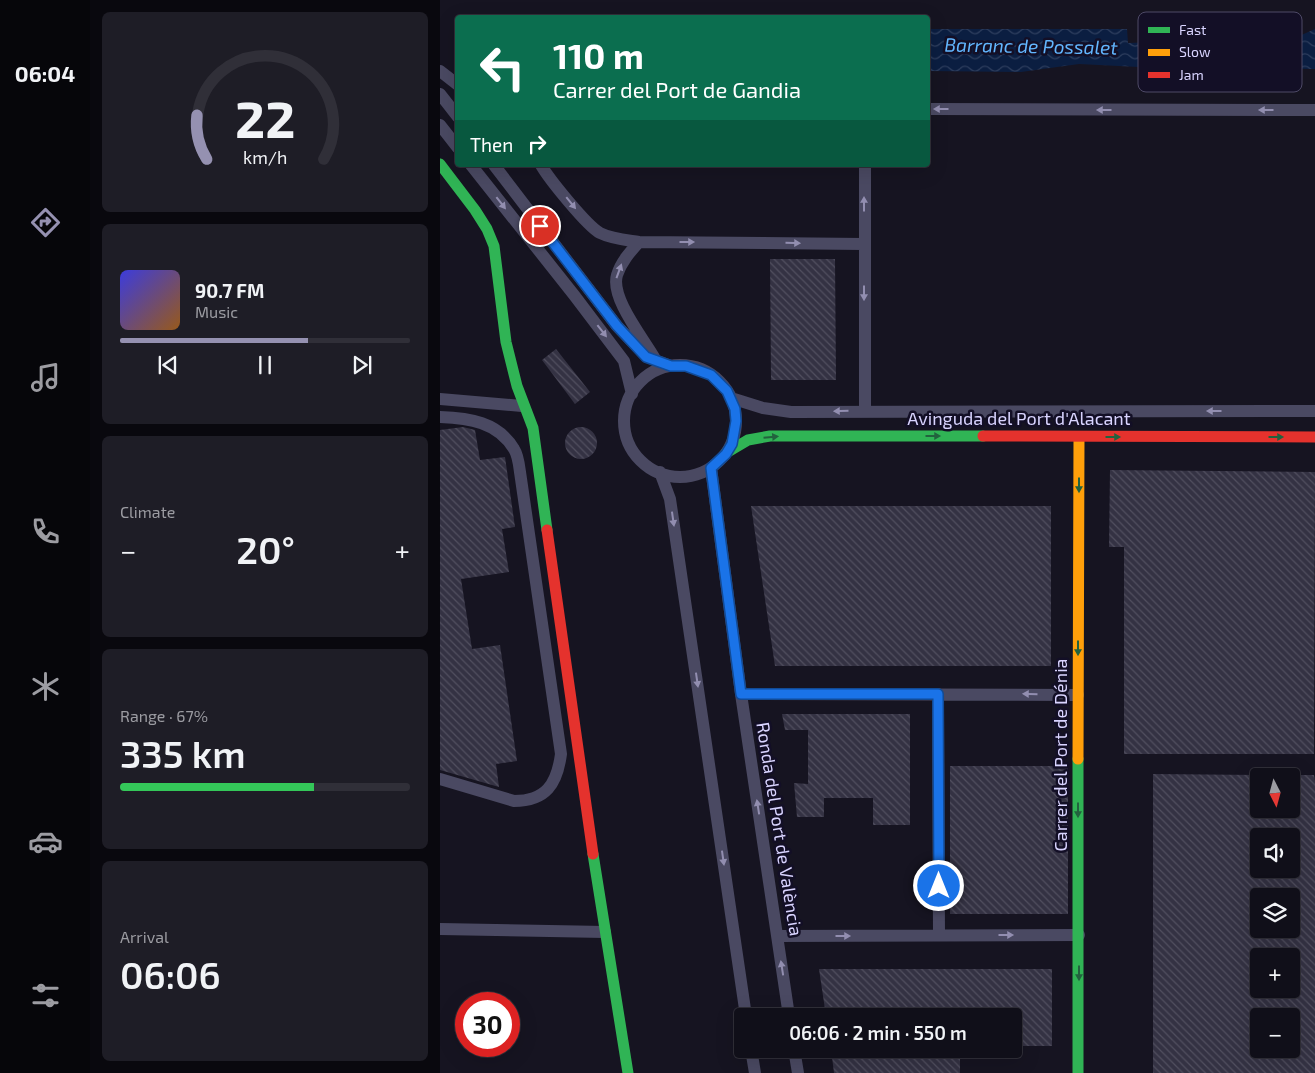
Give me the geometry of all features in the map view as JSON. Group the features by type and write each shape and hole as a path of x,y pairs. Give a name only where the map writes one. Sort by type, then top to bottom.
{"street":[{"path":"440,71 455,83"},
{"path":"440,94 455,113"},
{"path":"930,109 1315,110"},
{"path":"440,126 455,144"},
{"path":"440,164 478,215 493,241 511,367 522,406 533,428 564,654 628,1073"},
{"path":"473,167 624,360 632,394"},
{"path":"496,167 617,326 646,357 671,366 686,366 711,375 727,391 735,409 736,421 732,444 726,454 711,468 690,477 667,476 646,466 632,451 627,440 624,421 626,405 632,394 644,378 671,366"},
{"path":"544,167 585,221 600,233 616,238 638,242 864,244"},
{"path":"865,167 865,411"},
{"path":"638,242 621,264 616,276 616,288 625,309 656,361"},
{"name":"Avinguda del Port d'Alacant","path":"731,398 763,408 791,412 1315,411"},
{"path":"440,399 522,406"},
{"path":"440,417 485,422 503,434 515,450 520,472 561,754 559,772 552,786 537,798 526,801 514,801 440,779"},
{"name":"Avinguda del Port d'Alacant","path":"726,454 748,440 770,436 1315,437"},
{"name":"Carrer del Port de Dénia","path":"1078,1073 1079,436"},
{"name":"Ronda del Port de València","path":"711,468 741,694 788,1008"},
{"path":"660,472 670,499 745,1008"},
{"path":"741,694 1078,695"},
{"path":"938,694 939,935"},
{"path":"440,929 605,932"},
{"path":"777,936 1079,935"},
{"path":"752,1058 755,1073"},
{"path":"796,1058 798,1073"}],"water":[{"name":"Barranc de Possalet","path":"930,29 1127,29 1128,43 1138,43 1138,67 1079,64 1021,72 930,71"},
{"path":"1315,29 1315,69 1302,69 1302,35"}],"building":[{"path":"770,259 835,259 836,380 771,380"},
{"path":"556,349 590,392 575,404 542,360"},
{"path":"463,427 475,430 480,460 505,457 515,527 502,529 509,572 461,579 472,649 500,645 517,761 496,764 499,787 440,770 440,430"},
{"path":"581,427 587,428 592,432 596,437 596,449 592,454 587,458 581,459 575,458 570,454 566,449 565,443 566,437 570,432 575,428"},
{"path":"1110,470 1315,472 1314,754 1124,754 1124,547 1109,547"},
{"path":"751,506 1051,506 1051,666 775,666"},
{"path":"782,714 910,714 910,825 873,825 873,798 824,798 824,817 797,817 794,783 808,784 808,730 785,730"},
{"path":"950,766 1068,766 1068,914 950,914"},
{"path":"1153,774 1250,775 1250,818 1300,818 1300,775 1314,775 1315,1073 1153,1073"},
{"path":"819,969 1052,969 1052,1046 1022,1046 1022,1008 825,1008"},
{"path":"832,1058 960,1058 960,1073 834,1073"}],"traffic: fast":[{"path":"440,164 475,210 487,229 494,246 506,342 517,386 533,428 547,530"},
{"path":"726,453 748,440 770,436 983,436"},
{"path":"1078,759 1078,1073"},
{"path":"593,854 628,1073"}],"traffic: slow":[{"path":"1078,759 1079,437"}],"traffic: jam":[{"path":"983,436 1315,437"},
{"path":"547,530 593,854"}],"route":[{"path":"540,226 617,326 646,357 671,366 686,366 711,375 727,391 731,398 735,409 736,421 732,444 726,454 711,468 741,694 938,694 939,886"}]}
